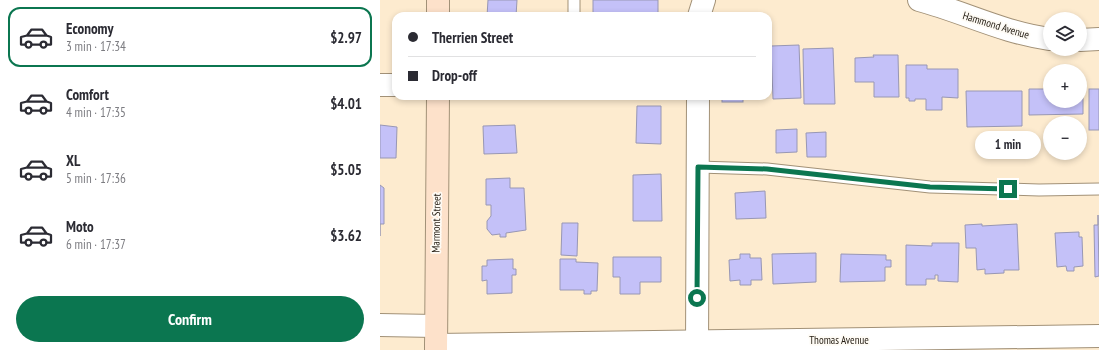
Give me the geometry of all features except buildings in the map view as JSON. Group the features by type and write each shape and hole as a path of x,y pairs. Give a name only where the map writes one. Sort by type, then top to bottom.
{"main road":[{"path":"438,0 438,12"},
{"name":"Marmont Street","path":"436,340 438,100"}],"street":[{"path":"700,12 704,0"},
{"name":"Hammond Avenue","path":"919,0 998,28 1026,36 1043,38"},
{"path":"1087,40 1099,40"},
{"path":"380,85 392,85"},
{"path":"697,345 698,100"},
{"name":"Thomas Avenue","path":"380,325 436,340 697,345 964,345 1099,336"}],"lane":[{"path":"574,0 574,12"},
{"path":"698,167 767,169 930,187 1039,190 1099,189"}],"route":[{"path":"697,298 698,167 767,169 930,187 1008,189"}]}
